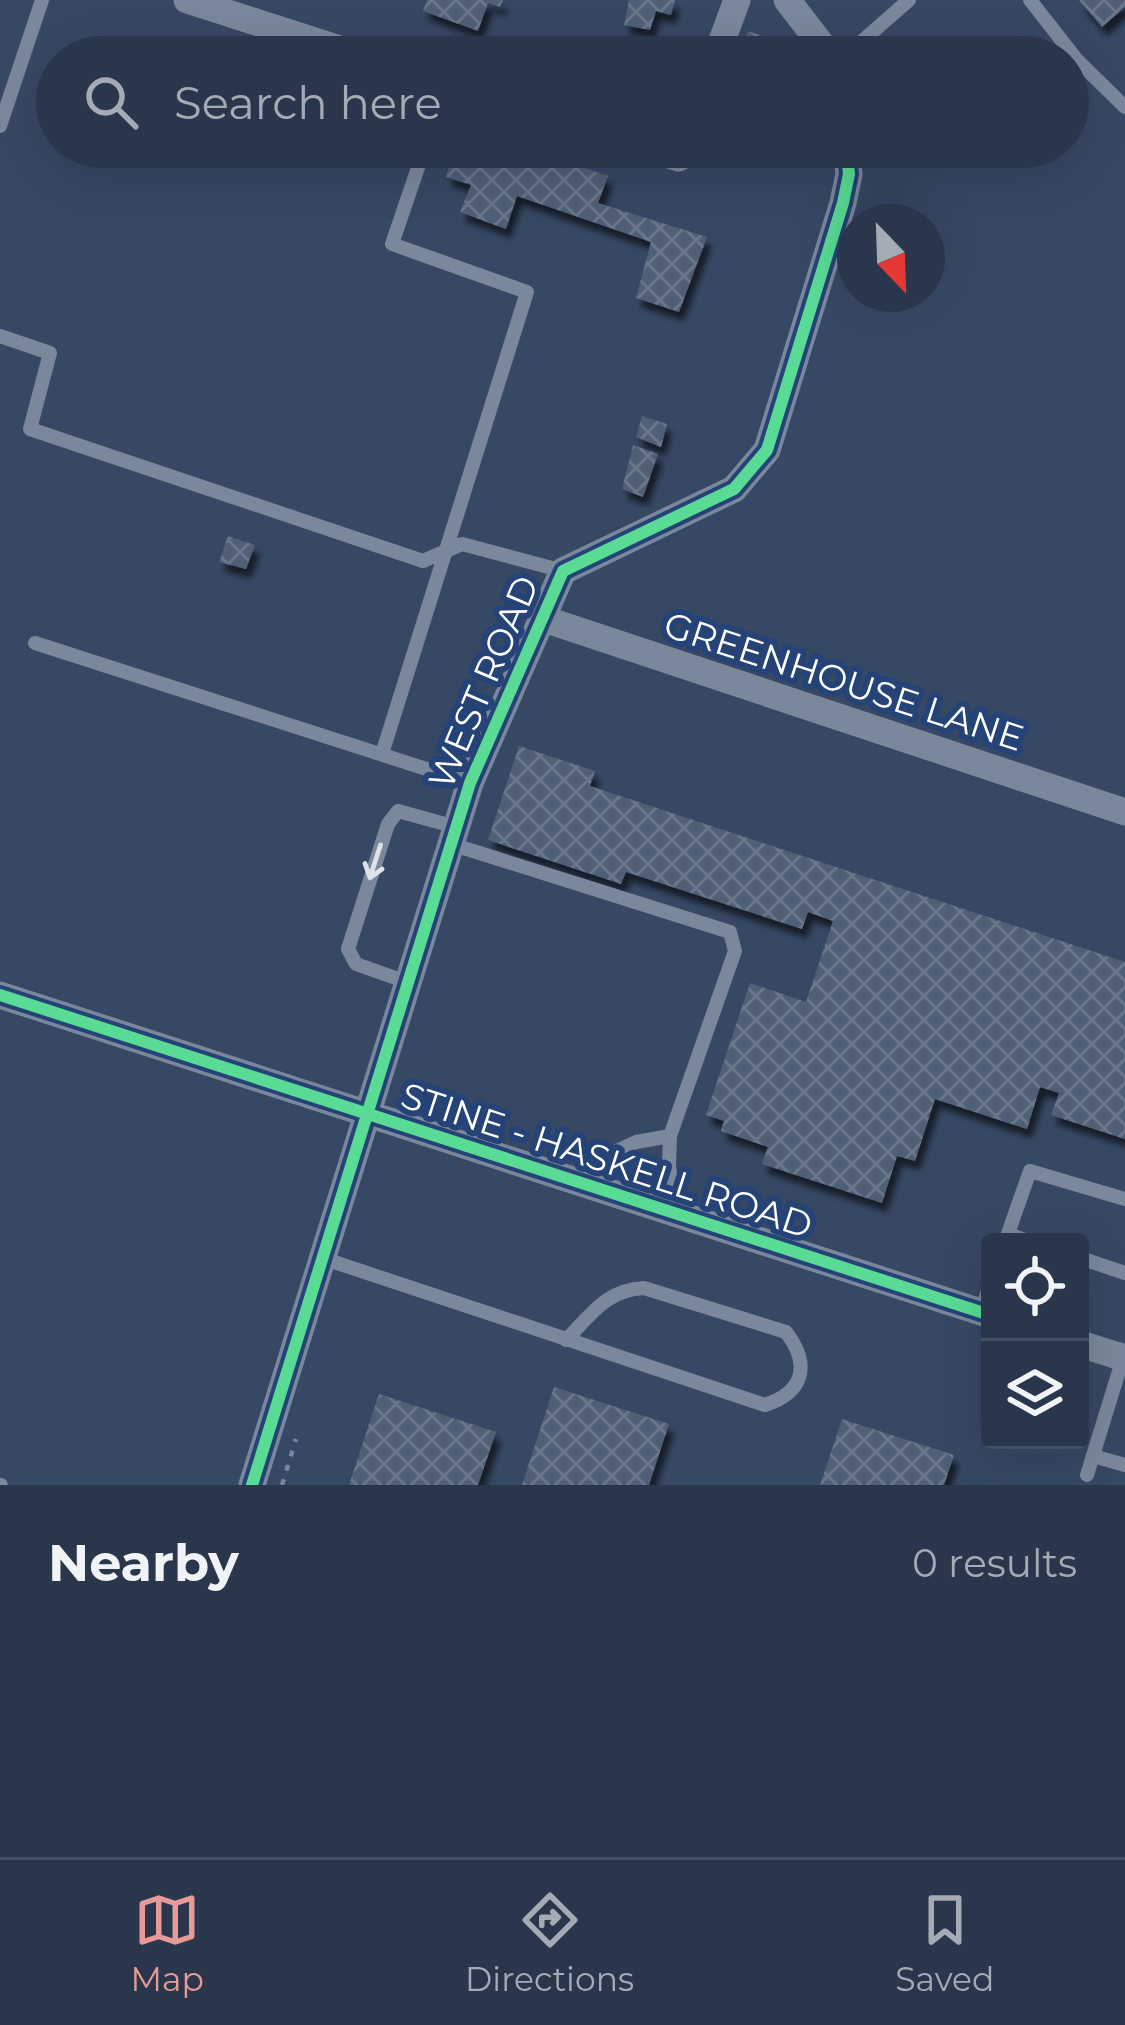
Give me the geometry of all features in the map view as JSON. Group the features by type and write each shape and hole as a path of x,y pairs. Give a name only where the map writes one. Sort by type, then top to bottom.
{"street":[{"path":"188,0 300,36"},
{"path":"723,36 736,0"},
{"path":"787,0 815,36"},
{"name":"WEST ROAD","path":"252,1485 470,783 541,618 563,571 734,489 767,450 843,203 848,168"},
{"name":"GREENHOUSE LANE","path":"541,618 1125,812"},
{"name":"STINE - HASKELL ROAD","path":"0,995 676,1214 981,1302"},
{"path":"1089,1347 1124,1358"}],"lane":[{"path":"0,126 42,0"},
{"path":"868,36 909,0"},
{"path":"1030,0 1058,36"},
{"path":"1089,72 1125,107"},
{"path":"382,754 527,292 392,244 417,168"},
{"path":"0,336 50,353 30,429 423,561 462,544 563,571"},
{"path":"35,643 470,783"},
{"path":"407,982 356,964 348,949 388,824 398,811 453,835 730,932 735,951 670,1136 676,1214"},
{"path":"578,1183 584,1166 636,1142 670,1136"},
{"path":"1009,1233 1030,1171 1125,1199"},
{"path":"325,1259 566,1340 765,1406 787,1398 797,1386 801,1367 796,1346 786,1332 644,1288 622,1289 609,1297 566,1340"},
{"path":"1089,1261 1125,1274"},
{"path":"1087,1475 1124,1358"},
{"path":"1093,1456 1125,1465"}],"building":[{"path":"427,0 503,0 500,7 488,3 478,31 423,11"},
{"path":"629,0 675,0 671,15 656,11 650,30 624,25"},
{"path":"1079,0 1125,0 1125,7 1102,27"},
{"path":"449,168 585,168 608,176 598,203 707,237 679,312 636,298 651,242 517,196 506,229 460,212 471,185 446,177"},
{"path":"642,416 667,424 661,447 636,437"},
{"path":"633,445 658,454 643,497 622,489"},
{"path":"228,536 255,545 246,569 219,562"},
{"path":"519,746 595,771 590,786 1125,962 1125,1139 1051,1115 1059,1093 1040,1087 1027,1129 935,1099 915,1161 897,1156 882,1203 762,1164 768,1147 721,1131 724,1121 706,1115 750,983 806,1002 833,921 808,912 802,929 626,872 621,884 488,840"},
{"path":"554,1387 669,1424 649,1485 522,1485"},
{"path":"379,1394 496,1432 478,1485 349,1485"},
{"path":"842,1419 954,1455 944,1485 820,1485"}],"cycle path":[{"path":"252,1485 470,783 563,571 734,489 767,450 843,203 848,168"},
{"path":"0,995 981,1312"}]}
